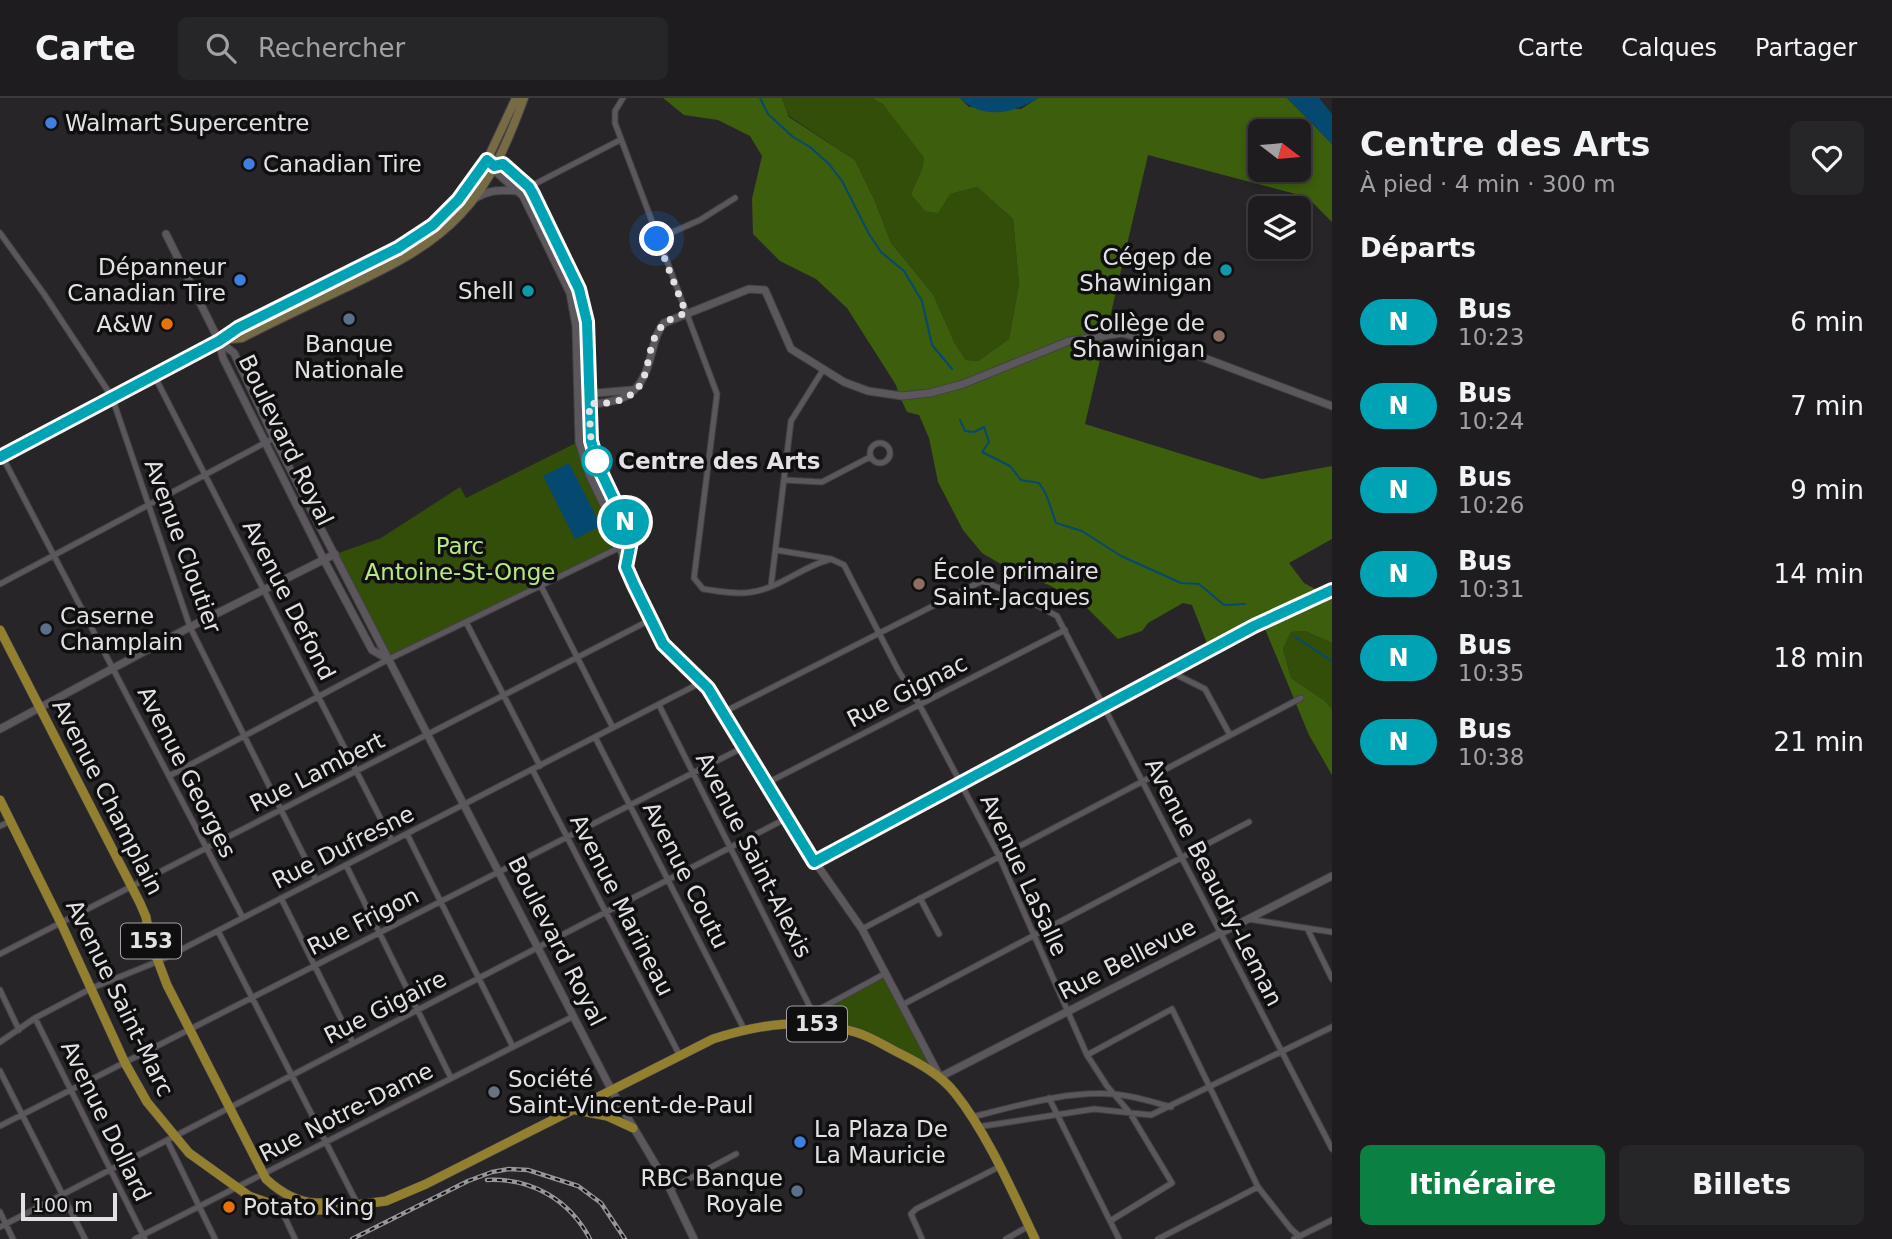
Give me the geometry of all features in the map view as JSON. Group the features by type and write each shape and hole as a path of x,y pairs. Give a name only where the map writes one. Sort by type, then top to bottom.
{"main road":[{"path":"219,341 242,338 404,259 440,234 472,201 491,163 516,98"},
{"path":"1,456 219,341 238,328 398,248 433,225 503,152 524,98"},
{"name":"Avenue Champlain","path":"0,630 131,887 146,918 150,940 167,985 264,1173"},
{"name":"Avenue Saint-Marc","path":"0,800 92,988 125,1063 147,1102 170,1139 237,1187"},
{"name":"153","path":"237,1187 249,1196 280,1207 311,1210 341,1210 386,1201 414,1190 713,1039 744,1029 793,1024 813,1018 857,1032 906,1056 940,1077 955,1092 977,1127 1035,1239"},
{"path":"574,1110 607,1116 633,1129"},
{"name":"153","path":"264,1173 266,1179 278,1191 296,1199 313,1203 344,1202 357,1205"}],"street":[{"path":"623,98 615,111 620,140 717,394 694,578 702,589 738,594 755,592 816,563 831,559"},
{"path":"529,187 620,140"},
{"path":"491,163 503,164 529,187 571,271 584,305 591,441 599,468 626,525 631,542 626,567"},
{"path":"491,163 497,173 520,191 570,293 576,326 579,442 621,547 626,567 650,620 663,644 702,682 785,818 862,929 940,1077"},
{"path":"472,201 494,190 520,191"},
{"path":"657,239 700,220 735,198"},
{"name":"Avenue Cloutier","path":"0,233 112,397 190,627 317,880"},
{"name":"Boulevard Royal","path":"166,234 219,341 223,358 324,560 372,650 389,659"},
{"path":"578,405 616,402 636,389 645,377 657,332 664,323 749,289 765,290 792,349 844,382 868,391 902,396 930,393 963,384 1069,341 1122,333 1183,350 1332,406"},
{"name":"Boulevard Royal","path":"219,341 234,353 274,438 573,1016 633,1129 670,1189 694,1239"},
{"path":"771,586 792,421 823,370"},
{"name":"Avenue Defond","path":"154,375 392,841"},
{"path":"578,394 624,393 636,389"},
{"path":"0,584 274,438"},
{"name":"Avenue Georges","path":"1,456 243,918"},
{"path":"784,480 822,482 870,457"},
{"path":"169,776 389,659 631,542"},
{"path":"776,550 831,559"},
{"path":"0,729 190,627 335,554"},
{"name":"Avenue LaSalle","path":"831,559 844,565 999,856 1087,1055 1113,1094 1130,1113 1172,1183 1110,1221"},
{"path":"722,713 982,581 1057,616 1065,630"},
{"path":"541,586 612,728"},
{"path":"814,862 1254,626 1332,590"},
{"name":"Rue Lambert","path":"0,954 650,620"},
{"path":"466,622 540,765"},
{"name":"Rue Gignac","path":"765,784 1065,630"},
{"name":"Avenue Beaudry-Leman","path":"1065,630 1332,1149"},
{"path":"1169,671 1205,689 1230,735"},
{"name":"Rue Dufresne","path":"0,1042 36,1018 92,988 159,961 702,682"},
{"path":"862,929 1301,698"},
{"name":"Avenue Saint-Alexis","path":"659,705 813,1018"},
{"name":"Avenue Coutu","path":"595,737 744,1029"},
{"name":"Rue Frigon","path":"0,1126 742,748"},
{"name":"Avenue Marineau","path":"533,769 680,1057"},
{"name":"Rue Gigaire","path":"3,1226 785,818"},
{"path":"0,826 10,821"},
{"path":"902,1005 1249,822"},
{"path":"407,834 513,1047"},
{"path":"346,865 451,1078"},
{"name":"Rue Bellevue","path":"940,1077 1332,876"},
{"path":"281,898 353,1044"},
{"path":"920,898 939,934"},
{"path":"1248,919 1332,932"},
{"path":"1307,928 1332,979"},
{"path":"218,931 357,1205"},
{"path":"813,1018 886,973"},
{"path":"0,990 19,1030"},
{"path":"1087,1055 1172,1009 1258,1187 1297,1238 1332,1220"},
{"name":"Rue Notre-Dame","path":"135,1239 144,1237 573,1016"},
{"name":"Avenue Dollard","path":"36,1018 144,1237"},
{"path":"977,1127 1094,1110 1151,1115 1332,1027"},
{"path":"0,1071 85,1239"},
{"path":"971,1117 1049,1098 1113,1094 1171,1107"},
{"path":"1049,1098 1119,1239"},
{"name":"Avenue Saint-Marc","path":"170,1139 198,1207 215,1239"},
{"path":"670,1189 736,1154"},
{"path":"922,1239 911,1214 916,1209 999,1167"},
{"path":"1158,1239 1258,1187"},
{"path":"280,1207 295,1239"},
{"path":"0,1212 3,1226 13,1239"},
{"path":"1006,1239 1029,1226"}],"green space":[{"path":"663,98 782,98 789,117 855,160 891,243 933,294 955,344 966,360 978,361 1009,339 1019,284 1013,219 977,187 950,194 938,213 925,211 911,194 924,158 883,104 872,98 960,98 969,107 1021,109 1038,98 1287,98 1308,119 1248,119 1248,181 1148,155 1085,424 1262,479 1332,466 1332,539 1289,563 1304,583 1332,598 1332,643 1305,631 1291,632 1283,649 1291,678 1325,701 1332,709 1332,775 1309,735 1263,624 1210,651 1192,605 1183,603 1148,623 1142,631 1118,639 1084,605 1049,585 1016,573 982,553 963,530 938,482 929,438 919,415 907,412 896,385 847,308 816,279 780,261 753,234 752,199 762,156 750,136 718,120 684,115"},
{"path":"782,98 872,98 883,103 924,158 911,194 950,194 977,187 1013,219 1019,284 1009,339 978,361 966,360 955,344 933,294 891,243 855,160 789,116"},
{"path":"1311,123 1332,144 1332,222 1311,201 1311,196 1250,182 1311,182"},
{"name":"Parc Antoine-St-Onge","path":"576,443 621,547 389,659 333,555 381,538 460,487 466,498"},
{"path":"1305,631 1332,643 1332,709 1325,701 1291,678 1283,649 1291,632"},
{"path":"886,973 940,1077 857,1032 814,1023 813,1013"}],"water":[{"path":"960,98 1038,98 1008,111 988,112 978,110"},
{"path":"1287,98 1319,98 1332,114 1332,144 1311,123 1311,119 1308,119"},
{"path":"569,463 601,526 575,539 543,476"}],"waterway":[{"path":"760,98 768,114 829,164 842,181 869,234 881,252 904,271 922,301 932,345 952,369"},
{"path":"960,420 965,431 974,432 984,427 989,442 982,452 1010,466 1021,480 1039,483 1046,494 1056,523 1082,531 1121,556 1181,583 1199,584 1224,605 1245,604"},
{"path":"1294,636 1332,661"}],"railway":[{"path":"352,1239 468,1181 509,1169 528,1170 578,1186 601,1203 625,1239"},
{"path":"487,1180 519,1183 547,1194 571,1213 590,1239"}],"bus line":[{"name":"N","path":"0,457 219,341 238,328 398,248 433,225 458,200 487,160 494,166 503,164 529,187 579,289 587,322 591,441 599,468 626,525 631,542 626,567 650,620 672,655 708,688 742,748 814,862 1254,626 1332,590"}],"place":[{"name":"Walmart Supercentre","path":"51,123"},
{"name":"Canadian Tire","path":"249,164"},
{"name":"Cégep de Shawinigan","path":"1226,270"},
{"name":"Dépanneur Canadian Tire","path":"240,280"},
{"name":"Shell","path":"528,291"},
{"name":"Banque Nationale","path":"349,319"},
{"name":"A&W","path":"167,324"},
{"name":"Collège de Shawinigan","path":"1219,336"},
{"name":"Centre des Arts","path":"597,461"},
{"name":"École primaire Saint-Jacques","path":"919,584"},
{"name":"Caserne Champlain","path":"46,629"},
{"name":"Société Saint-Vincent-de-Paul","path":"494,1092"},
{"name":"La Plaza De La Mauricie","path":"800,1142"},
{"name":"RBC Banque Royale","path":"797,1191"},
{"name":"Potato King","path":"229,1207"}],"route":[{"path":"597,461 591,441 589,404 616,402 642,384 657,332 664,323 686,313 657,239"}]}
